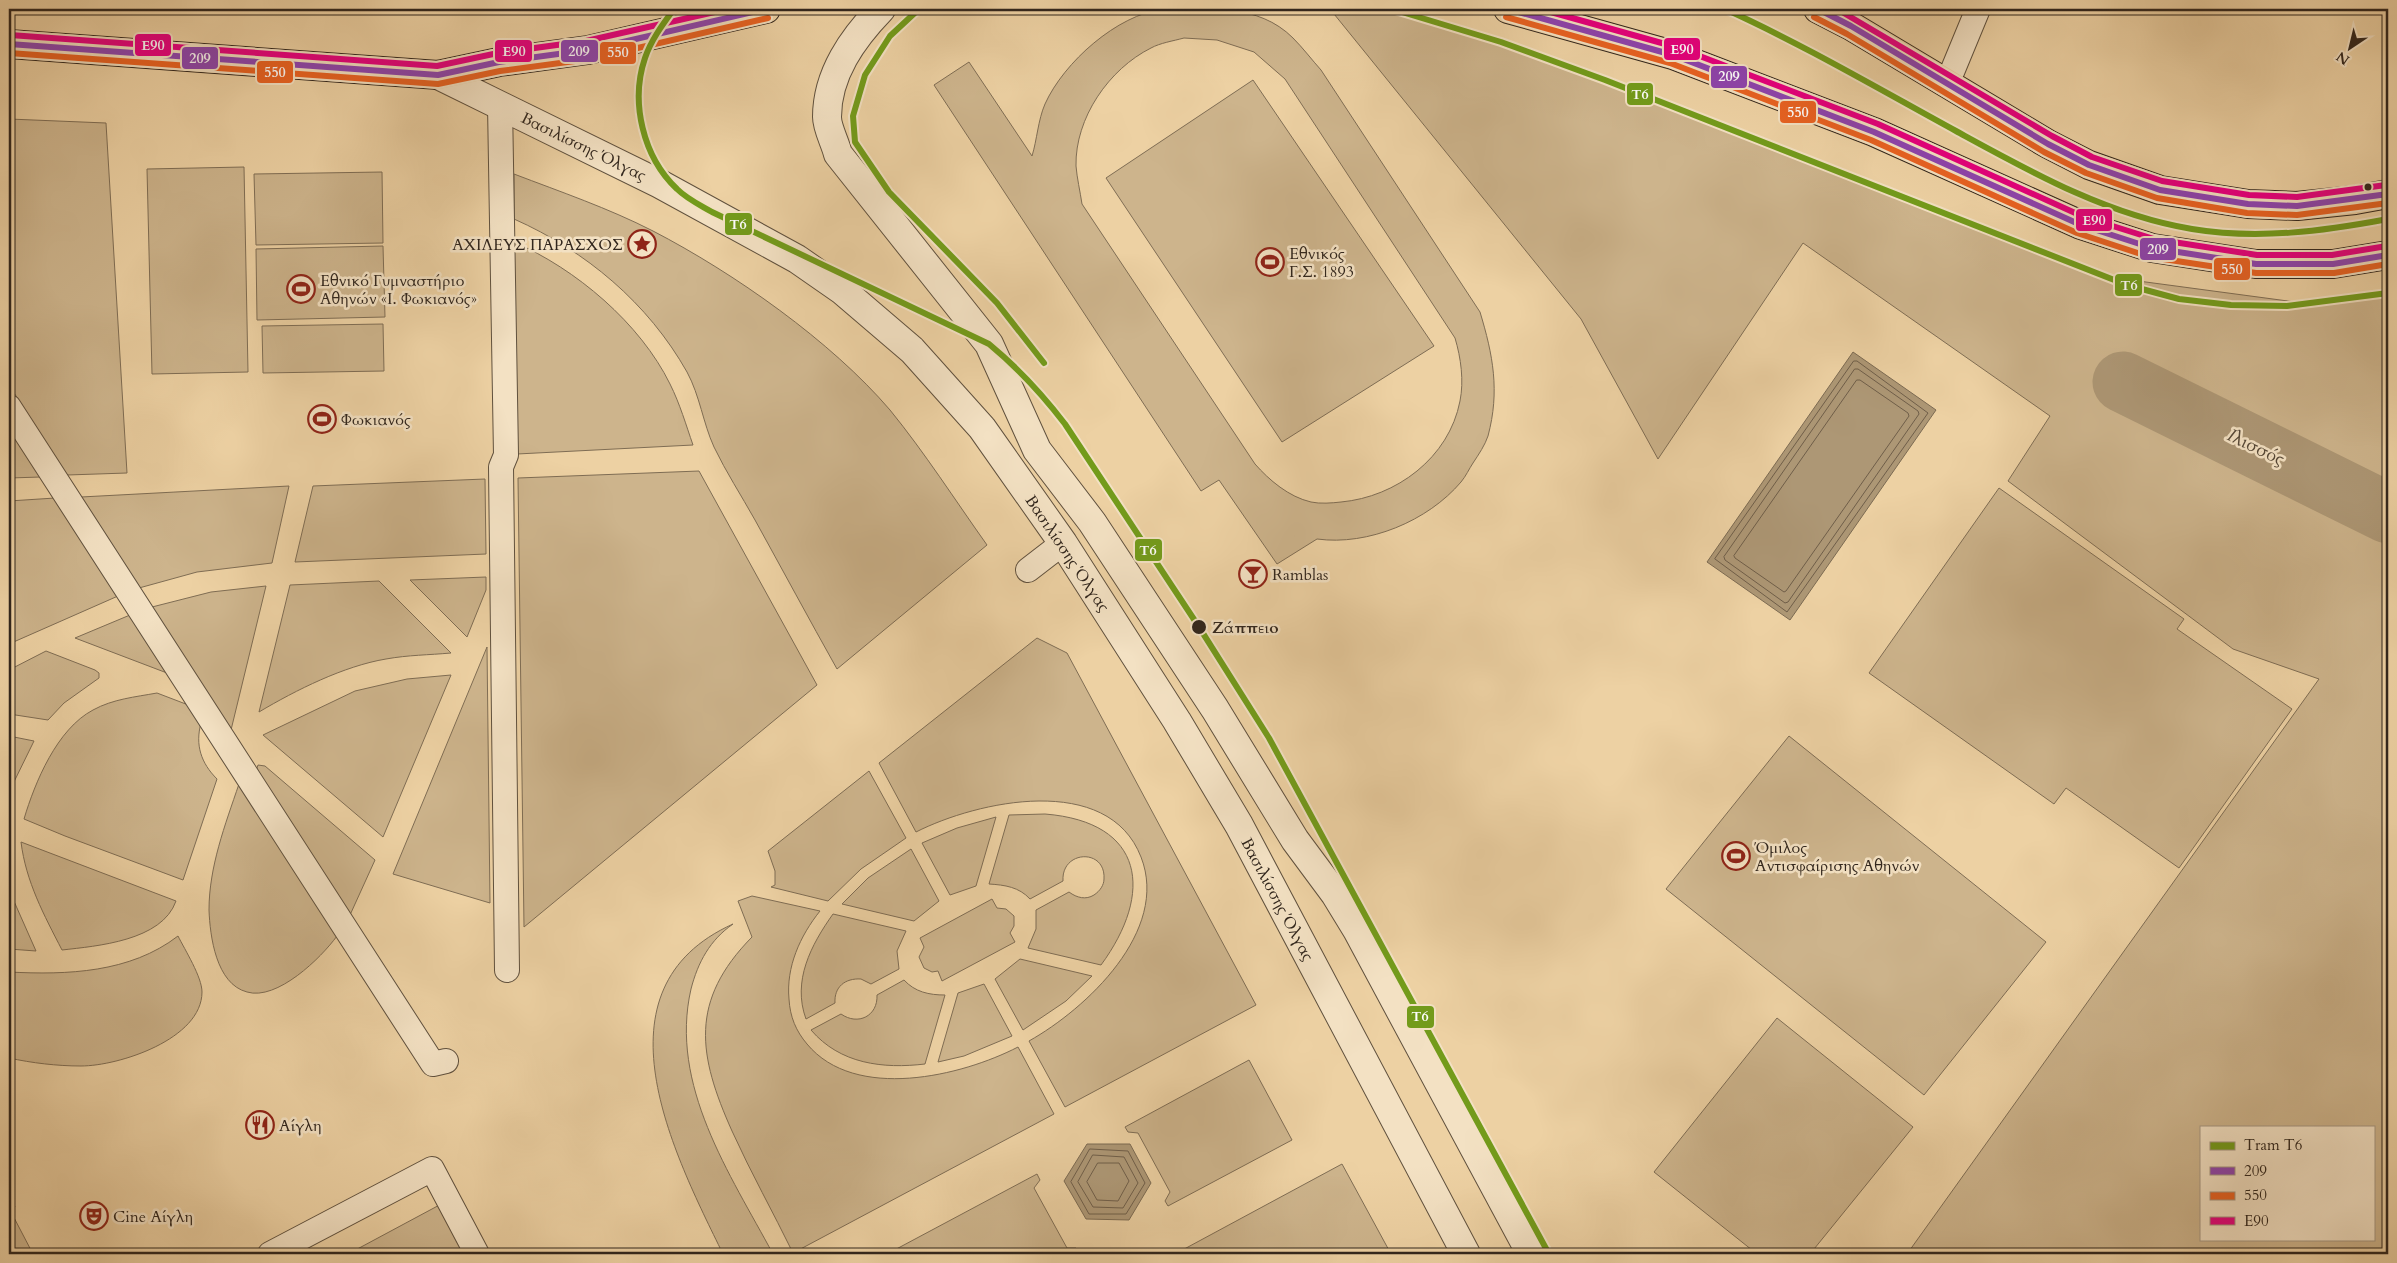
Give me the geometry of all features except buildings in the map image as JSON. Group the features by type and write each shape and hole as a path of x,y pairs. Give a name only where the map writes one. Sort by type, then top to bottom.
{"main road":[{"path":"9,44 438,74 499,62 588,50 766,9"},
{"path":"1508,9 1682,58 1874,132 2081,225 2152,248 2256,264 2333,264 2388,254"},
{"path":"1818,9 1851,26 2011,123 2089,165 2160,190 2248,204 2297,206 2355,200 2388,194"}],"street":[{"name":"Βασιλίσσης Όλγας","path":"881,9 849,46 837,69 829,96 827,118 838,154 989,344 1036,450 1092,522 1244,754 1295,840 1335,894 1357,930 1531,1254"},
{"path":"1948,84 1978,9"},
{"name":"Βασιλίσσης Όλγας","path":"438,74 692,200 797,259 843,291 912,350 982,428 1063,543 1177,721 1240,825 1466,1254"},
{"path":"500,105 506,455 501,467 507,970"},
{"path":"9,407 433,1064 446,1061"},
{"path":"1028,570 1063,543"},
{"path":"270,1254 432,1169 477,1254"}],"shaded area":[{"path":"1163,9 1232,10 1264,19 1279,27 1293,38 1321,70 1480,312 1491,358 1494,388 1492,420 1488,436 1461,482 1432,508 1414,519 1396,528 1356,539 1317,539 1277,564 1219,480 1201,491 934,85 969,62 1032,156 1045,104 1065,72 1094,43 1110,31 1128,20","holes":["1184,38 1217,40 1254,52 1285,79 1455,338 1459,353 1462,386 1454,422 1445,440 1432,457 1400,483 1361,499 1326,503 1303,500 1280,487 1255,464 1082,204 1076,166 1077,148 1081,130 1088,113 1097,97 1109,82 1136,57 1158,45"]},
{"path":"1330,9 1395,9 1487,38 2101,276 2310,304 2388,294 2388,1254 1907,1254 2319,679 2233,649 2008,481 2050,416 1803,243 1658,459 1581,319"},
{"name":"Εθνικός Γ.Σ. 1893","path":"1253,80 1434,346 1282,442 1106,178"},
{"path":"9,119 106,123 127,473 67,475 9,385"},
{"path":"244,167 248,372 152,374 147,169"},
{"path":"382,172 383,243 256,245 254,174"},
{"path":"514,174 602,208 653,231 716,267 780,310 839,359 890,410 928,460 987,545 837,669 719,456 710,438 691,381 671,347 654,323 634,302 590,263 541,232 514,219"},
{"path":"514,242 537,253 583,283 624,319 657,361 670,384 693,445 517,454"},
{"path":"383,246 385,317 257,320 256,249"},
{"path":"383,324 384,371 263,373 262,326"},
{"path":"9,427 41,477 9,478"},
{"path":"699,471 817,685 524,927 518,478"},
{"path":"485,479 486,554 295,562 313,486"},
{"path":"289,486 272,563 197,572 139,588 81,497"},
{"path":"1999,488 2184,619 2177,629 2292,709 2179,868 2066,788 2054,804 1869,673"},
{"path":"55,498 118,596 9,644 9,501"},
{"path":"486,577 486,590 467,637 410,580"},
{"path":"379,581 451,653 410,656 370,662 304,687 259,712 290,585"},
{"path":"266,586 231,730 152,607 211,592"},
{"path":"130,615 167,673 75,638"},
{"path":"1037,638 1067,653 1256,1005 1065,1107 1029,1041 1075,1009 1097,988 1117,965 1133,939 1144,912 1147,885 1141,857 1124,830 1100,813 1071,804 1039,801 1005,804 972,811 916,832 879,763"},
{"path":"487,647 490,903 393,874"},
{"path":"46,651 95,670 99,673 99,678 64,703 48,720 9,714 9,670"},
{"path":"451,675 383,837 263,735 355,691 407,679"},
{"path":"157,693 191,706 201,723 199,746 203,760 217,779 183,880 24,819 34,789 49,758 58,743 80,719 108,703"},
{"path":"9,736 34,741 9,792"},
{"path":"1789,736 2046,942 1924,1095 1666,889"},
{"path":"258,765 265,766 375,860 350,915 261,778 257,768"},
{"path":"869,771 906,838 861,869 828,901 771,887 775,885 775,871 768,851"},
{"path":"239,784 337,936 297,976 271,990 259,993 247,992 237,987 228,979 217,958 211,933 209,910 215,862"},
{"path":"1045,814 1078,820 1103,831 1121,846 1130,866 1133,888 1129,912 1118,938 1101,965 1028,948 1036,929 1036,910 1069,892 1075,896 1085,898 1091,897 1100,890 1104,879 1103,869 1098,862 1091,858 1083,857 1076,859 1069,863 1064,871 1063,881 1030,899 1011,887 989,884 1009,815"},
{"path":"996,817 976,886 950,895 922,843 957,828"},
{"path":"21,842 176,901 169,914 157,925 143,933 110,943 62,950 31,885"},
{"path":"911,849 939,901 914,921 842,904 868,878"},
{"path":"9,890 36,951 9,949"},
{"path":"752,896 820,911 806,931 796,952 790,975 789,999 792,1018 800,1034 807,1044 828,1062 852,1073 880,1078 909,1078 939,1074 968,1067 995,1058 1018,1047 1054,1114 793,1253 732,1131 712,1078 707,1053 706,1030 709,1006 718,984 732,961 752,937 738,901"},
{"path":"992,899 997,908 1006,909 1014,916 1014,926 1010,933 1015,942 942,981 938,971 932,972 924,968 919,957 924,947 920,938"},
{"path":"833,914 906,931 897,951 899,969 871,984 861,979 845,982 836,992 835,1003 806,1019 801,991 806,964 818,938"},
{"path":"733,924 711,944 701,961 694,979 686,1025 688,1060 696,1094 722,1160 773,1254 723,1254 684,1169 667,1123 656,1076 654,1031 664,989 689,953"},
{"path":"178,936 196,971 202,992 198,1009 188,1023 174,1036 156,1047 136,1055 97,1065 54,1065 9,1058 9,972 53,973 97,969 140,958"},
{"path":"1020,959 1092,976 1066,1001 1023,1030 995,979"},
{"path":"904,980 923,992 945,995 925,1064 894,1066 863,1062 835,1050 811,1030 841,1014 854,1019 866,1017 874,1009 877,995"},
{"path":"984,984 1012,1036 964,1056 938,1062 958,993"},
{"path":"1777,1018 1913,1127 1810,1254 1757,1254 1654,1172"},
{"path":"1249,1060 1292,1140 1168,1206 1165,1201 1170,1192 1138,1133 1128,1132 1125,1127"},
{"path":"1342,1164 1391,1254 1175,1254"},
{"path":"1037,1174 1040,1180 1034,1188 1067,1248 1076,1248 1080,1254 887,1254"},
{"path":"9,1194 15,1207 10,1210 33,1254 9,1254"},
{"path":"445,1202 473,1254 348,1254"}],"water":[{"path":"1853,352 1936,410 1790,620 1707,562"},
{"path":"1087,1144 1130,1144 1151,1183 1129,1220 1086,1219 1064,1181"}],"waterway":[{"name":"Ιλισσός","path":"2123,382 2388,513"}],"tram line":[{"name":"Τ6","path":"674,9 658,32 645,58 639,93 643,128 648,145 665,176 685,196 712,212 989,344 1020,372 1056,413 1199,627 1269,738 1549,1254"},
{"name":"Τ6","path":"919,9 890,36 865,75 853,116 855,142 889,192 997,303 1044,363"},
{"name":"Τ6","path":"1392,9 1501,42 1605,80 2127,285 2179,299 2231,305 2287,306 2388,293"},
{"name":"Τ6","path":"1725,9 1813,52 2041,176 2100,203 2130,214 2192,229 2241,234 2291,233 2388,219"}],"transit line":[{"name":"Ε90","path":"10,35 437,66 498,53 586,41 728,9"},
{"name":"209","path":"9,44 438,75 499,62 588,50 766,9"},
{"name":"209","path":"1508,9 1673,55 1874,132 2081,225 2152,248 2256,264 2333,264 2388,255"},
{"name":"Ε90","path":"1540,9 1676,47 1878,124 2084,217 2154,239 2257,255 2332,255 2387,246"},
{"name":"209","path":"1818,9 1851,26 2048,144 2089,165 2160,190 2248,204 2297,206 2388,194"},
{"name":"Ε90","path":"1837,9 2052,136 2092,157 2162,181 2249,195 2297,197 2386,185"},
{"name":"550","path":"1506,17 1670,63 1871,140 2077,233 2150,257 2256,273 2334,273 2388,264"},
{"name":"550","path":"1814,17 1847,34 2044,152 2086,173 2157,198 2247,213 2297,215 2388,203"},
{"name":"550","path":"9,53 438,84 500,71 590,59 768,18"}],"place":[{"name":"ΑΧΙΛΕΥΣ ΠΑΡΑΣΧΟΣ","path":"642,244"},
{"name":"Εθνικός Γ.Σ. 1893","path":"1270,262"},
{"name":"Εθνικό Γυμναστήριο Αθηνών «Ι. Φωκιανός»","path":"301,289"},
{"name":"Φωκιανός","path":"322,419"},
{"name":"Ramblas","path":"1253,574"},
{"name":"Ζάππειο","path":"1199,627"},
{"name":"Όμιλος Αντισφαίρισης Αθηνών","path":"1736,856"},
{"name":"Αίγλη","path":"260,1125"},
{"name":"Cine Αίγλη","path":"94,1216"}]}
